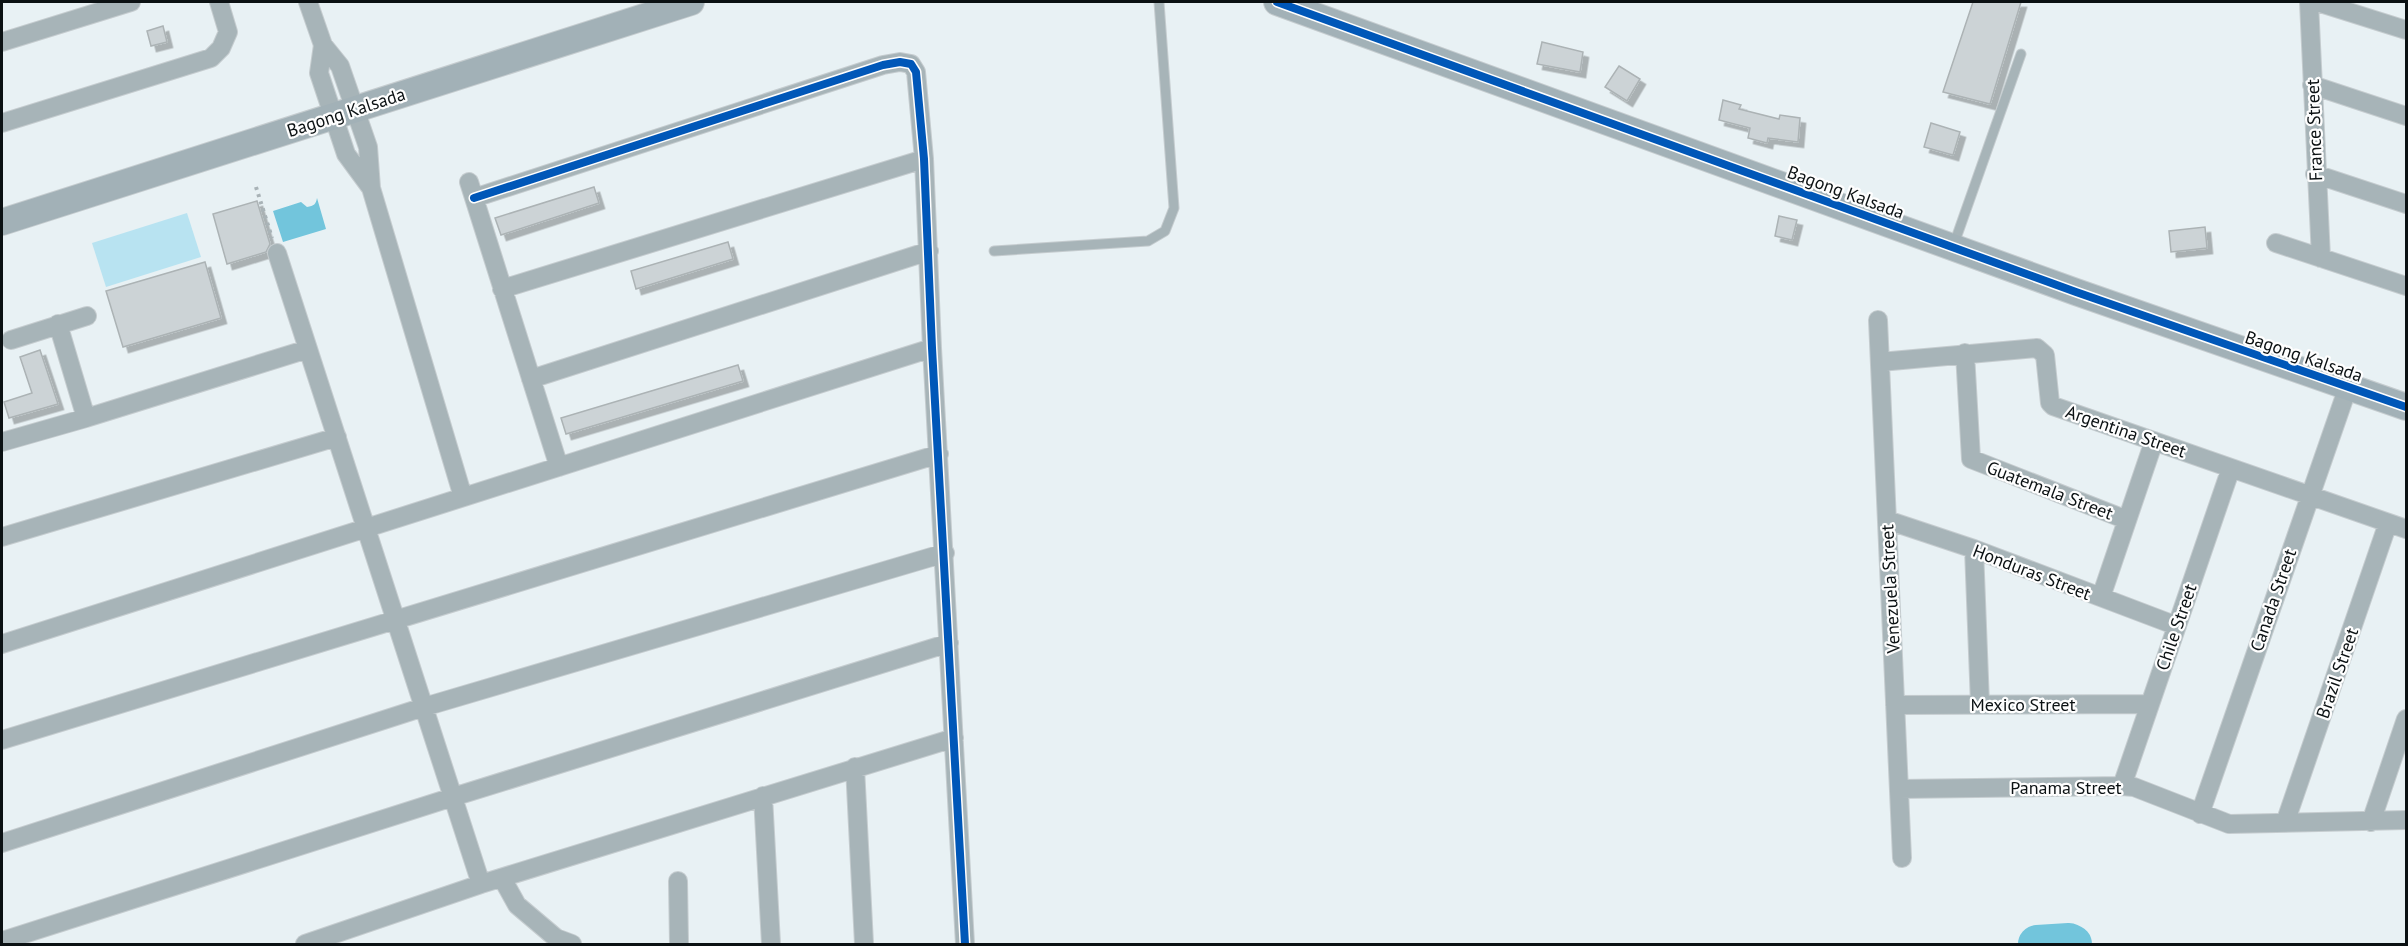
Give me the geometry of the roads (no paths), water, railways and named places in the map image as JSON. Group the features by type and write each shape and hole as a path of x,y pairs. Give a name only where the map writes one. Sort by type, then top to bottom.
{"street":[{"path":"2,42 131,2"},
{"path":"2,123 211,58 221,48 228,32 219,2"},
{"path":"308,2 323,45 340,66 344,113 368,147 371,188 463,497"},
{"name":"Bagong Kalsada","path":"2,222 691,2"},
{"name":"Bagong Kalsada","path":"1277,2 2087,296 2406,407"},
{"name":"France Street","path":"2309,2 2320,258"},
{"path":"2317,2 2406,30"},
{"path":"559,466 471,190 872,69 900,62 911,64 916,72 924,159 932,348 965,945"},
{"path":"2312,85 2406,116"},
{"path":"502,289 924,159"},
{"path":"2316,174 2406,204"},
{"path":"2276,243 2406,286"},
{"path":"531,379 929,251"},
{"path":"277,253 481,884"},
{"path":"10,340 87,316"},
{"name":"Venezuela Street","path":"1878,320 1902,858"},
{"path":"58,324 86,418"},
{"path":"2,644 932,348"},
{"name":"Argentina Street","path":"1880,362 2037,348 2045,355 2050,403 2053,406 2406,530"},
{"path":"2,442 308,350"},
{"name":"Guatemala Street","path":"1965,353 1971,459 2127,520"},
{"name":"Canada Street","path":"2200,814 2348,387"},
{"path":"2,537 337,437"},
{"path":"2101,597 2154,441"},
{"path":"2,740 939,454"},
{"name":"Chile Street","path":"2122,786 2231,468"},
{"name":"Honduras Street","path":"1887,520 1974,549 2177,626"},
{"name":"Brazil Street","path":"2285,823 2388,523"},
{"path":"1974,549 1980,704"},
{"path":"2,843 424,707 945,553"},
{"path":"2,941 453,797 949,643"},
{"name":"Mexico Street","path":"1895,705 2150,704"},
{"path":"2371,822 2406,719"},
{"path":"305,945 360,936 481,884 954,738"},
{"path":"855,767 864,945"},
{"name":"Panama Street","path":"1899,789 2122,786 2134,787 2229,824 2406,820"},
{"path":"763,796 771,945"},
{"path":"502,878 517,905 556,938 572,945"},
{"path":"678,881 679,945"}],"lane":[{"path":"994,251 1148,241 1165,231 1174,208 1159,2"},
{"path":"1953,247 2021,54"}],"water":[{"path":"317,198 326,229 283,242 273,211 301,202 307,207 311,206"}],"waterway":[{"path":"2037,944 2069,942 2073,944"}]}
